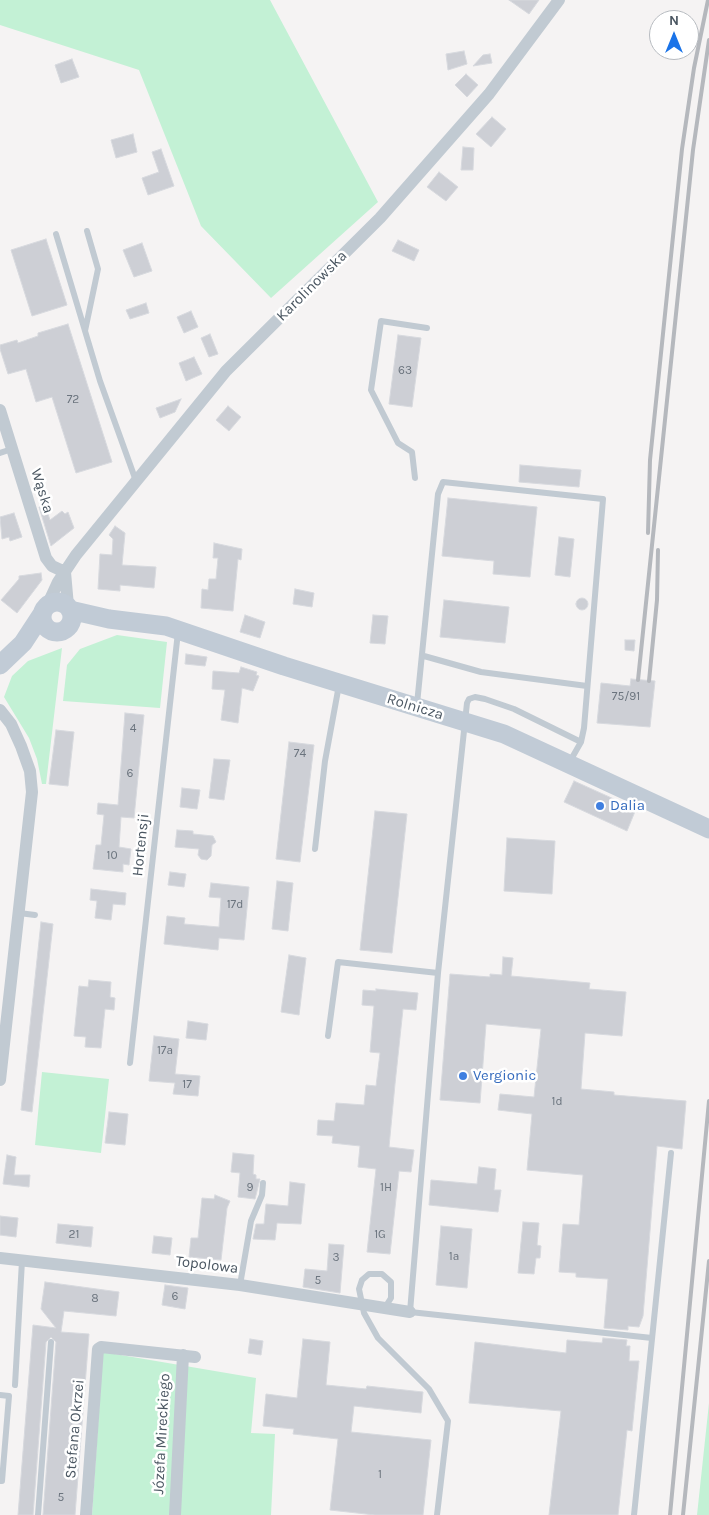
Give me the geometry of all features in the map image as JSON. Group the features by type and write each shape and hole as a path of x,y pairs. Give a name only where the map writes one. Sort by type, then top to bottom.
{"street":[{"name":"Karolinowska","path":"0,665 23,643 45,610 76,555 226,371 380,218 489,94 559,0"},
{"name":"Wąska","path":"0,410 6,451 46,558 52,566 65,572"},
{"path":"45,610 46,627 65,619 65,572"},
{"name":"Rolnicza","path":"45,610 60,602 65,619 150,622 178,629 340,684 513,738 709,829"},
{"name":"Karolinowska","path":"23,643 65,619"},
{"path":"0,710 22,746 30,771 31,785 20,914 0,1080"},
{"name":"Topolowa","path":"0,1258 240,1285 383,1310 410,1312"},
{"name":"Józefa Mireckiego","path":"100,1347 189,1356 175,1515"},
{"name":"Stefana Okrzei","path":"86,1515 93,1401 98,1349 100,1347"}],"lane":[{"path":"85,332 98,269 88,231"},
{"path":"56,234 100,381 136,481"},
{"path":"415,478 412,452 398,444 371,390 381,321 427,328"},
{"path":"417,708 424,656 438,494 443,482 603,499 584,728 581,742 568,764"},
{"name":"Hortensji","path":"130,1063 178,629"},
{"path":"424,656 481,672 587,686"},
{"path":"315,849 325,761 340,684"},
{"path":"581,742 514,710 474,697 469,699 464,722 438,972 410,1312 652,1338"},
{"path":"20,914 35,915"},
{"path":"328,1036 338,962 438,972"},
{"path":"634,1515 671,1153"},
{"path":"240,1285 251,1221 262,1195 263,1183"},
{"path":"15,1385 22,1261"},
{"path":"383,1310 391,1298 392,1287 389,1279 382,1274 370,1274 362,1280 359,1295 364,1306 364,1313 378,1338 428,1389 448,1421 437,1515"},
{"path":"38,1515 51,1342"},
{"path":"0,1395 10,1396 2,1481 0,1481"}],"green space":[{"path":"0,0 270,0 378,202 271,298 201,226 139,70 0,25"},
{"path":"117,635 167,642 160,708 63,701 67,665 80,649"},
{"path":"62,648 46,784 42,784 37,759 29,738 4,697 12,676 28,661"},
{"path":"42,1072 109,1079 101,1153 35,1145"},
{"path":"103,1352 256,1378 251,1433 275,1434 271,1515 92,1515"},
{"path":"709,1403 709,1515 697,1515"}],"building":[{"path":"509,0 539,0 529,14"},
{"path":"464,51 467,64 448,70 446,54"},
{"path":"490,54 492,63 473,66 483,55"},
{"path":"72,59 79,77 61,83 55,65"},
{"path":"466,74 478,85 467,97 455,85"},
{"path":"492,117 506,129 491,147 476,134"},
{"path":"133,134 137,152 116,158 111,140"},
{"path":"463,147 474,148 473,170 461,170"},
{"path":"161,149 174,186 148,195 142,178 159,172 152,152"},
{"path":"439,172 458,187 446,201 427,187"},
{"path":"46,239 67,305 32,316 11,250"},
{"path":"398,240 419,250 414,261 392,251"},
{"path":"142,243 152,271 134,277 123,250"},
{"path":"146,303 149,313 130,319 126,310"},
{"path":"191,311 198,327 184,333 177,317"},
{"path":"68,324 112,462 76,473 52,397 36,402 26,369 8,374 0,349 0,345 17,340 18,343 38,336 38,333"},
{"path":"210,334 218,354 209,357 201,338"},
{"path":"398,335 421,338 412,407 389,404"},
{"path":"194,357 202,374 186,381 179,363"},
{"path":"181,399 175,412 160,418 156,408"},
{"path":"228,406 241,417 229,431 216,420"},
{"path":"520,465 581,470 579,487 519,482"},
{"path":"448,498 537,507 530,577 493,574 494,561 442,556"},
{"path":"45,505 50,520 62,511 65,514 68,512 74,528 51,546 39,507"},
{"path":"14,513 22,537 10,541 9,537 2,539 0,517"},
{"path":"115,526 125,533 122,565 156,567 154,588 120,585 120,591 98,589 100,554 112,555 113,539 109,535"},
{"path":"559,537 574,539 570,577 555,575"},
{"path":"214,543 242,549 241,560 238,559 233,611 201,608 202,589 208,590 209,579 216,579 218,558 213,558"},
{"path":"41,573 42,580 17,613 1,600 19,579 19,576"},
{"path":"295,589 314,593 312,607 293,604"},
{"path":"582,598 588,604 582,610 576,604"},
{"path":"444,600 509,607 505,643 440,637"},
{"path":"245,615 265,622 260,638 240,632"},
{"path":"373,615 388,616 385,644 370,643"},
{"path":"625,640 635,640 634,651 625,650"},
{"path":"186,654 207,657 205,666 185,664"},
{"path":"241,667 257,672 256,675 259,676 253,691 242,688 238,723 221,720 225,690 212,689 213,671 239,673"},
{"path":"631,679 655,681 650,727 597,723 601,683 630,686"},
{"path":"125,713 144,715 134,818 121,817 119,847 131,849 129,865 123,864 123,872 93,869 96,845 101,845 104,815 97,814 98,803 118,805"},
{"path":"56,730 74,732 68,786 49,784"},
{"path":"289,742 314,745 300,862 276,859"},
{"path":"214,759 230,760 224,800 209,798"},
{"name":"Dalia","path":"574,781 636,809 627,831 564,802"},
{"path":"182,788 200,790 197,809 180,807"},
{"path":"375,811 407,814 392,953 360,950"},
{"path":"177,830 193,831 193,834 213,836 216,842 212,845 211,856 207,860 201,859 198,855 199,849 175,847"},
{"path":"507,838 555,841 552,894 504,891"},
{"path":"170,872 186,874 184,887 168,885"},
{"path":"277,881 293,883 288,931 272,929"},
{"path":"211,883 249,887 244,940 219,938 218,950 164,944 167,916 185,918 184,924 219,927 221,898 209,897"},
{"path":"91,889 126,893 125,905 113,904 111,920 95,918 97,901 90,900"},
{"path":"41,922 53,924 32,1112 21,1110"},
{"path":"289,955 306,958 299,1015 281,1012"},
{"path":"503,957 513,958 511,976 590,983 589,989 626,992 622,1036 585,1033 581,1089 614,1092 614,1095 686,1101 682,1149 657,1146 643,1316 639,1327 628,1326 628,1330 604,1328 608,1279 576,1277 576,1273 559,1272 563,1224 579,1225 583,1175 527,1170 532,1114 498,1110 500,1094 534,1097 541,1029 486,1024 480,1103 440,1100 450,974 490,977 490,974 502,975"},
{"path":"89,980 111,982 110,997 115,998 114,1010 105,1009 101,1048 85,1047 86,1037 74,1036 79,986 88,987"},
{"path":"376,989 418,993 416,1010 403,1009 389,1147 414,1150 411,1172 399,1171 390,1254 367,1252 376,1169 358,1167 360,1146 332,1143 333,1136 317,1135 318,1120 334,1121 336,1103 364,1105 366,1085 376,1086 380,1053 370,1052 374,1006 362,1005 363,990 376,991"},
{"path":"188,1021 208,1024 206,1040 186,1038"},
{"path":"154,1036 179,1039 175,1074 200,1076 198,1096 173,1094 175,1083 149,1081"},
{"path":"109,1112 128,1114 125,1145 105,1143"},
{"path":"233,1153 254,1155 253,1174 256,1175 256,1179 260,1179 255,1199 238,1197 240,1173 231,1172"},
{"path":"7,1155 16,1157 14,1175 30,1175 29,1187 3,1184"},
{"path":"479,1167 496,1169 494,1190 501,1190 498,1212 429,1205 431,1180 477,1184"},
{"path":"290,1182 305,1184 301,1224 277,1223 275,1240 253,1239 256,1224 264,1224 266,1204 288,1206"},
{"path":"215,1195 230,1201 227,1208 221,1260 189,1257 191,1238 198,1238 202,1198 214,1199"},
{"path":"0,1216 18,1218 16,1237 0,1235"},
{"path":"523,1222 539,1223 537,1245 541,1246 540,1258 536,1258 534,1274 518,1273"},
{"path":"58,1224 93,1227 91,1247 56,1243"},
{"path":"441,1226 472,1229 467,1288 436,1285"},
{"path":"154,1236 172,1238 170,1255 152,1253"},
{"path":"329,1244 344,1245 340,1293 303,1287 305,1269 327,1271"},
{"path":"45,1282 119,1292 116,1316 64,1311 61,1332 89,1334 75,1515 43,1515 56,1342 51,1337 46,1342 33,1515 18,1515 33,1325 56,1328 41,1309"},
{"path":"165,1285 188,1288 185,1309 162,1305"},
{"path":"603,1338 627,1340 626,1346 630,1346 629,1361 639,1361 632,1431 627,1430 618,1515 549,1515 561,1411 469,1403 475,1342 566,1353 567,1340 602,1343"},
{"path":"250,1339 263,1341 261,1355 248,1353"},
{"path":"303,1339 330,1342 326,1385 366,1389 367,1386 423,1392 421,1413 354,1406 351,1432 431,1440 423,1515 375,1515 330,1510 338,1439 293,1434 294,1429 263,1426 266,1394 297,1398"}],"railway":[{"path":"648,533 650,460 682,149 694,68 708,0"},
{"path":"638,680 693,150 709,40"},
{"path":"649,681 657,600 658,550"},
{"path":"670,1515 709,1101"},
{"path":"683,1515 709,1261"}],"place":[{"name":"Dalia","path":"600,806"},
{"name":"Vergionic","path":"463,1076"}]}
